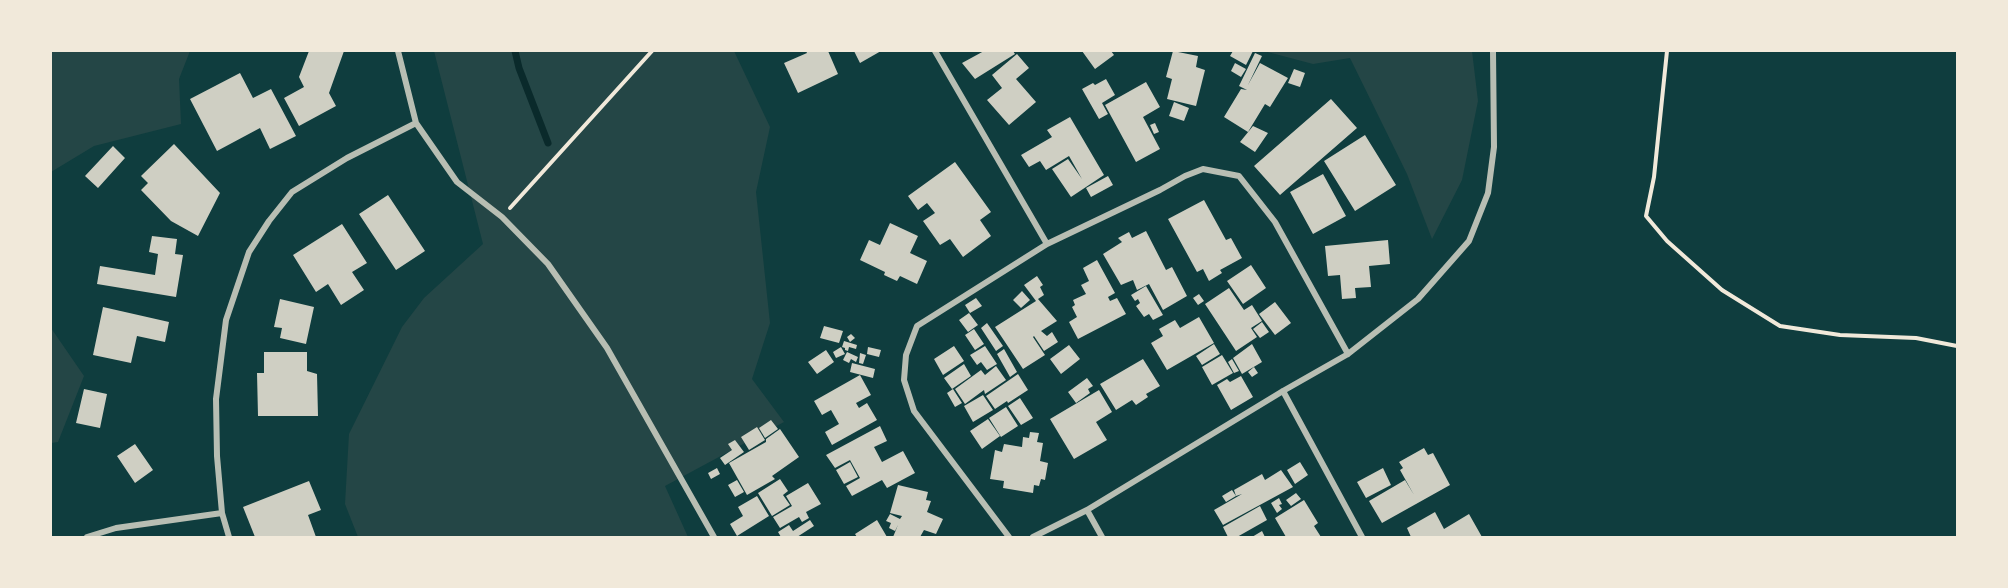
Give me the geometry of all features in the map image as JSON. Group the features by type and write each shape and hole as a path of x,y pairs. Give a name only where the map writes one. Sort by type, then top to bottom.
{"street":[{"path":"398,51 416,123 457,182 502,217 548,264 607,348 714,537"},
{"path":"935,51 1047,244"},
{"path":"1033,537 1087,510 1348,354 1418,299 1469,241 1488,193 1494,147 1493,51"},
{"path":"229,537 222,513 217,456 216,399 226,320 249,252 268,221 292,192 347,158 416,123"},
{"path":"1009,537 914,411 904,380 906,355 917,326 1047,244 1203,169 1239,176 1275,222 1348,354"},
{"path":"1283,391 1362,537"},
{"path":"1087,510 1102,537"},
{"path":"87,537 116,528 222,513"}],"path":[{"path":"502,217 652,51"},
{"path":"1666,51 1654,177 1646,216 1667,241 1722,290 1780,327 1840,336 1916,338 1957,346"}],"shaded area":[{"path":"51,51 190,51 179,79 181,124 94,146 51,172"},
{"path":"434,51 734,51 770,127 756,192 770,323 752,379 784,422 665,486 688,537 358,537 345,504 349,434 402,327 424,298 483,244"},
{"path":"1264,51 1472,51 1478,101 1462,180 1432,239 1407,174 1350,58 1313,64"},
{"path":"51,328 84,376 58,442 51,443"}],"building":[{"path":"309,51 344,51 329,93 336,106 299,126 284,98 304,87 299,77"},
{"path":"806,51 828,51 838,74 798,93 784,63 807,53"},
{"path":"854,51 881,51 860,63"},
{"path":"984,51 1013,51 1015,54 975,79 962,63"},
{"path":"1082,51 1111,51 1114,55 1095,69"},
{"path":"1173,51 1198,56 1196,67 1205,70 1196,106 1167,99 1172,79 1166,77"},
{"path":"1233,51 1253,51 1246,65 1230,56"},
{"path":"1255,53 1262,56 1248,85 1260,63 1288,78 1270,107 1265,104 1248,132 1224,117 1241,89 1247,90 1239,86"},
{"path":"1017,54 1029,68 1016,79 1036,102 1009,125 987,100 1002,88 992,75"},
{"path":"1235,63 1246,69 1241,77 1231,71"},
{"path":"1294,69 1305,73 1300,87 1288,83"},
{"path":"240,73 253,98 271,89 296,136 270,149 260,128 217,151 190,99"},
{"path":"1106,79 1115,95 1102,103 1108,114 1099,119 1082,89"},
{"path":"1146,82 1160,107 1143,117 1160,149 1136,162 1105,105"},
{"path":"1331,99 1357,128 1280,195 1254,166"},
{"path":"1174,102 1189,108 1184,121 1169,116"},
{"path":"1070,117 1104,175 1071,197 1052,169 1068,159 1082,179 1069,156 1046,170 1040,161 1029,167 1021,155 1052,137 1047,130"},
{"path":"1155,123 1159,132 1154,134 1150,125"},
{"path":"1253,126 1268,133 1255,152 1240,142"},
{"path":"1365,135 1396,185 1355,211 1324,161"},
{"path":"174,144 220,193 198,236 171,221 141,190 148,183 141,176"},
{"path":"113,146 125,158 98,188 85,176"},
{"path":"955,162 991,212 980,220 991,236 963,257 950,239 940,245 923,221 935,213 927,203 918,210 908,196"},
{"path":"1323,174 1346,216 1313,234 1290,192"},
{"path":"1108,176 1113,185 1091,197 1086,188"},
{"path":"388,195 425,251 396,270 359,214"},
{"path":"1204,200 1226,240 1231,238 1242,258 1220,270 1222,273 1209,281 1203,269 1197,272 1168,219"},
{"path":"890,223 918,236 910,253 927,261 917,284 900,276 897,281 884,275 885,272 860,260 869,240 880,245"},
{"path":"342,224 367,263 352,272 364,290 341,305 328,284 316,292 293,255"},
{"path":"1146,231 1166,270 1172,267 1187,296 1163,310 1149,284 1137,290 1133,280 1121,285 1103,254 1122,242 1118,238 1129,232 1132,238"},
{"path":"152,236 177,239 175,254 183,255 176,297 97,284 100,266 155,275 158,254 149,252"},
{"path":"1388,240 1390,264 1369,266 1371,287 1355,288 1356,298 1342,299 1340,275 1328,276 1325,246"},
{"path":"1097,260 1115,293 1108,297 1110,301 1117,298 1126,314 1078,339 1069,322 1077,317 1072,307 1075,305 1073,300 1086,294 1081,285 1089,281 1083,268"},
{"path":"1251,265 1266,288 1243,304 1227,281"},
{"path":"1037,276 1043,285 1040,287 1044,295 1038,299 1057,321 1041,331 1047,336 1052,332 1058,342 1044,351 1034,336 1045,355 1023,369 995,327 1036,301 1024,285"},
{"path":"1146,286 1163,315 1153,320 1149,314 1144,317 1136,306 1140,303 1138,299 1135,301 1131,295"},
{"path":"1229,288 1244,310 1252,305 1262,321 1251,328 1257,337 1236,351 1205,304"},
{"path":"1022,291 1030,300 1021,308 1013,300"},
{"path":"1199,294 1204,301 1198,305 1193,298"},
{"path":"976,298 982,306 970,313 965,305"},
{"path":"280,299 314,307 306,344 280,338 282,328 274,327"},
{"path":"1275,302 1291,323 1275,335 1259,314"},
{"path":"103,307 169,322 165,342 137,336 131,363 93,355"},
{"path":"969,313 978,325 968,332 959,320"},
{"path":"1199,317 1214,343 1167,370 1151,343 1163,336 1159,329 1175,320 1180,328"},
{"path":"1262,322 1269,332 1260,338 1253,329"},
{"path":"987,323 1003,346 996,351 981,328"},
{"path":"824,326 843,331 839,343 820,338"},
{"path":"974,329 984,344 975,350 965,335"},
{"path":"851,334 855,338 850,342 847,337"},
{"path":"844,341 857,345 856,349 849,347 848,351 845,350 842,347"},
{"path":"1214,344 1220,354 1202,365 1196,356"},
{"path":"1252,344 1262,362 1242,374 1233,358"},
{"path":"1069,345 1080,359 1061,374 1050,359"},
{"path":"954,346 964,361 943,375 934,359"},
{"path":"985,346 997,364 987,370 981,362 977,365 970,355"},
{"path":"841,347 845,354 836,358 833,352"},
{"path":"868,347 881,350 879,357 867,354"},
{"path":"1004,349 1017,372 1010,377 997,354"},
{"path":"826,350 834,362 817,374 808,362"},
{"path":"264,352 307,352 307,371 317,374 318,416 258,416 257,373 264,373"},
{"path":"847,352 858,357 856,362 851,359 849,363 843,360"},
{"path":"860,353 866,355 863,364 859,363"},
{"path":"1222,355 1233,373 1212,385 1202,367"},
{"path":"1143,359 1160,386 1146,394 1148,397 1136,405 1132,400 1116,410 1100,384"},
{"path":"1232,359 1239,371 1234,373 1228,362"},
{"path":"852,363 875,369 873,378 850,372"},
{"path":"964,364 971,376 952,389 944,378"},
{"path":"996,366 1006,380 985,394 984,390 965,404 955,389 981,370 985,375"},
{"path":"1254,367 1258,373 1252,377 1248,372"},
{"path":"1018,374 1028,390 995,409 986,396"},
{"path":"860,375 871,395 856,403 859,408 867,403 877,420 832,445 825,432 839,424 831,410 822,415 814,401"},
{"path":"1241,376 1253,397 1231,410 1217,385 1227,379 1230,382"},
{"path":"1087,378 1093,386 1088,389 1090,393 1076,403 1068,392"},
{"path":"84,389 107,394 100,428 76,423"},
{"path":"953,389 962,403 955,407 947,393"},
{"path":"1099,390 1112,412 1096,422 1107,440 1074,459 1050,419"},
{"path":"983,395 993,410 973,422 964,406"},
{"path":"1020,398 1033,418 1021,425 1008,406"},
{"path":"1006,407 1018,426 1001,437 989,418"},
{"path":"988,419 1000,436 982,449 970,431"},
{"path":"771,420 778,429 765,438 759,428"},
{"path":"880,426 887,441 874,447 882,462 903,451 915,473 887,488 882,480 852,496 846,486 860,478 850,460 835,468 826,455"},
{"path":"757,427 765,440 749,450 741,437"},
{"path":"780,429 799,457 772,476 775,479 747,495 729,463 766,442 766,439"},
{"path":"1030,432 1039,433 1037,442 1043,443 1040,461 1048,463 1045,480 1041,479 1039,486 1034,485 1033,493 1003,488 1004,481 990,479 995,450 1002,452 1004,444 1022,447 1023,437 1029,438"},
{"path":"735,440 744,452 725,465 720,458 732,450 728,444"},
{"path":"135,444 153,470 135,483 117,456"},
{"path":"1424,448 1428,455 1433,453 1450,485 1382,523 1369,501 1405,480 1414,495 1400,470 1403,468 1399,462"},
{"path":"850,462 858,477 844,484 836,470"},
{"path":"1300,462 1308,475 1295,484 1287,470"},
{"path":"717,468 720,474 711,479 708,473"},
{"path":"1383,468 1391,485 1366,498 1357,482"},
{"path":"1281,470 1293,487 1223,525 1214,510 1242,494 1236,496 1234,490 1262,474 1265,480"},
{"path":"780,479 788,491 783,495 790,505 772,516 758,493"},
{"path":"737,480 744,492 735,497 728,485"},
{"path":"309,481 321,510 308,515 316,537 255,537 243,507"},
{"path":"808,483 821,504 806,512 809,518 802,522 799,517 780,528 773,517 792,506 786,496"},
{"path":"898,485 928,492 926,500 931,501 927,512 943,519 936,534 924,530 920,537 893,537 898,525 895,531 889,528 891,523 886,521 890,514 900,519 902,516 890,513"},
{"path":"1232,490 1236,496 1226,502 1222,496"},
{"path":"1296,493 1301,499 1291,506 1286,500"},
{"path":"757,496 769,516 737,536 730,524 743,516 738,507"},
{"path":"1279,498 1282,504 1279,505 1282,509 1277,513 1271,503"},
{"path":"1304,500 1318,523 1314,526 1321,537 1286,537 1275,518"},
{"path":"1260,506 1267,520 1237,537 1228,537 1223,527"},
{"path":"1435,512 1444,529 1469,514 1482,537 1411,537 1407,528"},
{"path":"810,520 814,526 797,537 781,537 778,532 789,525 793,531"},
{"path":"877,520 887,537 857,537 855,534"},
{"path":"1262,531 1265,537 1252,537"}],"waterway":[{"path":"515,51 519,68 548,143"}]}
